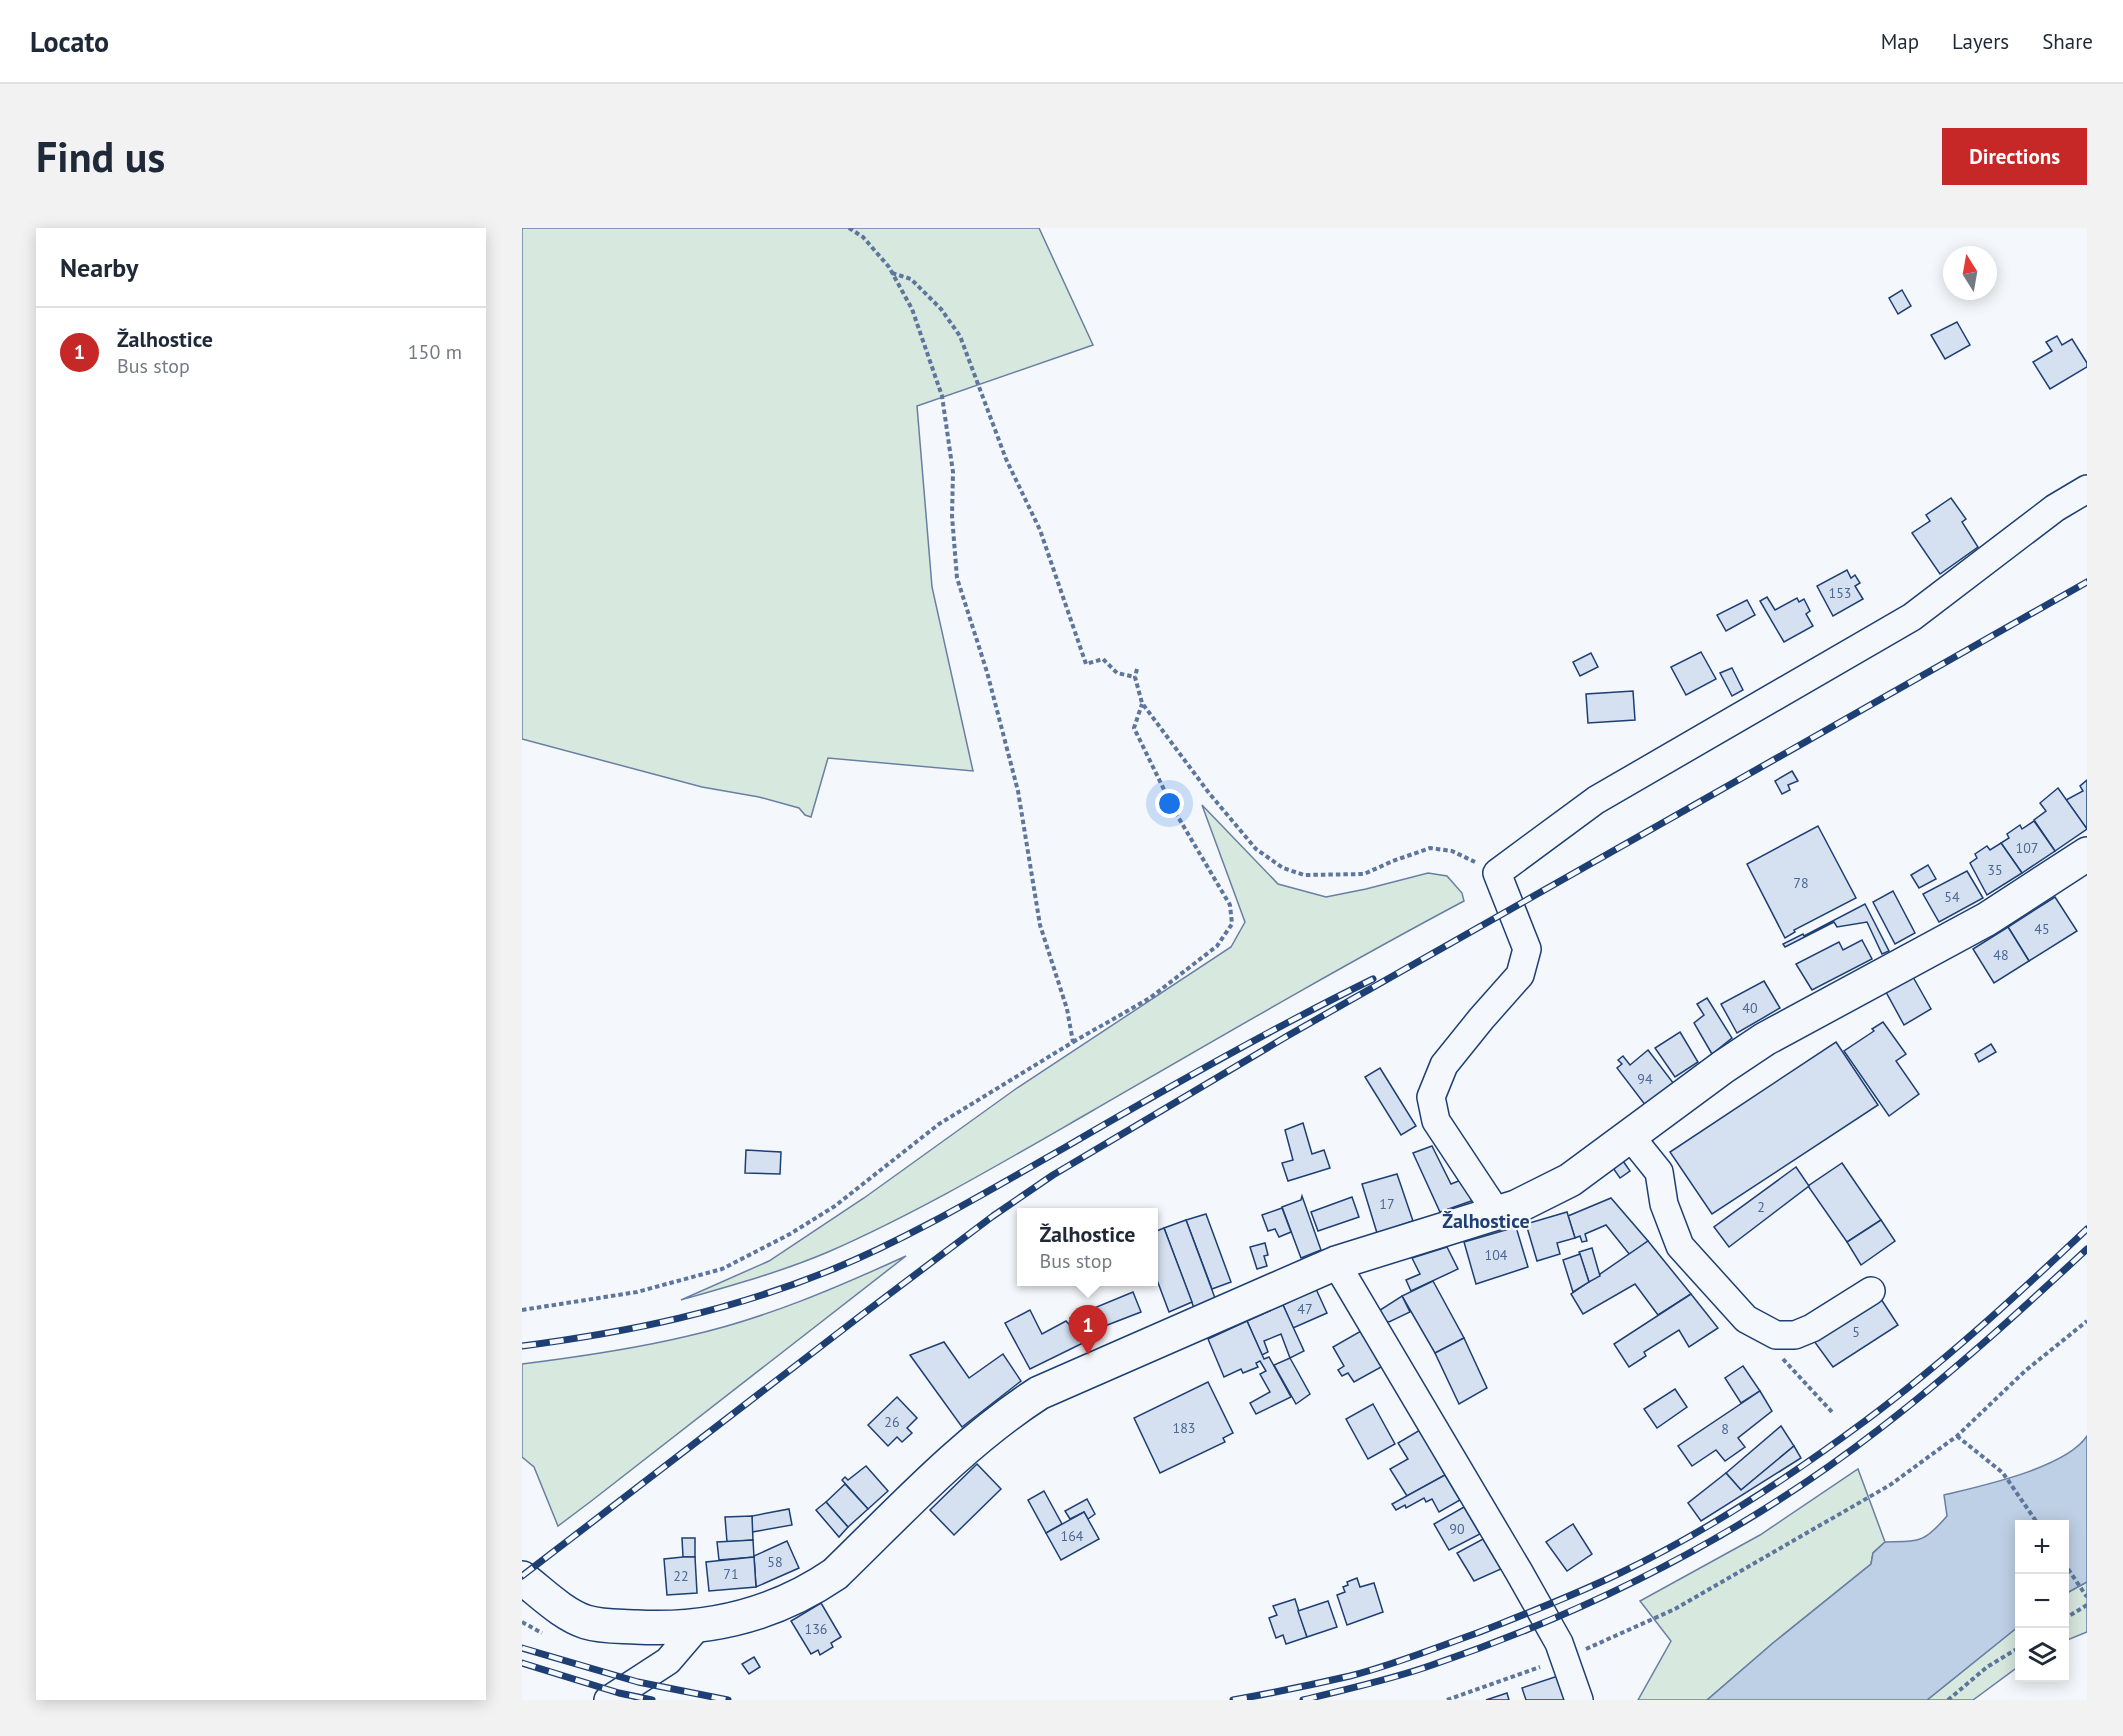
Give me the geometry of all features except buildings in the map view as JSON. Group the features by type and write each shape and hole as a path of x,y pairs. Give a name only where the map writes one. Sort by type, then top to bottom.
{"main road":[{"path":"522,1578 570,1615 587,1622 611,1626 656,1628 698,1626 729,1621 760,1613 815,1588 835,1574 960,1454 1012,1410 1039,1393 1336,1263 1516,1207 1570,1180 1723,1067 1765,1039 1987,919 2087,854"}],"street":[{"path":"1497,1213 1436,1121 1431,1097 1444,1065 1520,975 1527,949 1497,873 1596,800 1912,617 2055,508 2087,489"},
{"path":"1630,1136 1659,1172 1664,1204 1680,1246 1746,1319 1776,1335 1795,1335 1812,1328 1871,1291"},
{"path":"1336,1263 1513,1562 1566,1658 1579,1700"},
{"path":"608,1700 668,1661 698,1626"}],"path":[{"path":"849,228 862,237 892,273 912,309 942,396 953,472 952,516 957,578 987,672 1018,791 1040,925 1067,1009 1073,1042"},
{"path":"892,273 911,279 941,309 960,336 1006,459 1040,530 1086,664 1103,659 1117,673 1135,677"},
{"path":"1137,669 1135,677 1142,704 1209,794 1249,841 1256,849 1283,868 1304,875 1364,874 1430,848 1452,851 1497,873"},
{"path":"522,1310 637,1292 722,1269 790,1234 835,1206 939,1124 1150,998 1217,946 1232,924 1230,905 1174,810 1134,728 1142,704"},
{"path":"1447,1700 1566,1658 1675,1609 1890,1485 1957,1436 2025,1371 2087,1321"},
{"path":"1777,1353 1833,1413"},
{"path":"1957,1436 2003,1473 2035,1520"},
{"path":"2069,1571 2087,1598"},
{"path":"2069,1616 2087,1605"},
{"path":"1948,1700 1987,1667 2015,1650"}],"shaded area":[{"path":"522,228 1039,228 1093,345 917,406 932,587 973,771 828,758 811,817 805,815 799,808 759,797 702,787 522,739"},
{"path":"1202,805 1278,884 1326,897 1428,873 1447,876 1462,893 1464,901 1323,978 929,1203 828,1252 755,1278 681,1300 769,1261 864,1198 1017,1088 1231,947 1245,922"},
{"path":"906,1256 558,1526 534,1467 522,1457 522,1364 627,1349 716,1329 799,1302"},
{"path":"1858,1469 1885,1542 1873,1553 1871,1564 1707,1700 1638,1700 1671,1641 1640,1601 1760,1535"},
{"path":"2087,1582 2087,1632 2069,1639 2069,1628 2069,1592"},
{"path":"2015,1629 2015,1669 1973,1700 1927,1700"}],"water":[{"path":"2087,1436 2087,1582 2069,1592 2069,1520 2015,1520 2015,1629 1927,1700 1707,1700 1871,1564 1873,1553 1885,1542 1913,1541 1932,1532 1947,1516 1944,1495 2022,1474 2061,1457"}],"railway":[{"path":"522,1576 859,1317 993,1216 1053,1175 1289,1035 2087,582"},
{"path":"522,1346 602,1334 679,1318 755,1297 831,1270 949,1213 1217,1061 1373,979"},
{"path":"1233,1700 1350,1676 1414,1656 1567,1597 1684,1540 1776,1483 1894,1399 1979,1328 2087,1229"},
{"path":"1303,1700 1400,1675 1491,1644 1608,1594 1720,1535 1775,1503 1905,1409 1958,1365 2087,1249"},
{"path":"522,1648 638,1682 728,1700"},
{"path":"522,1663 619,1693 652,1700"}],"place":[{"name":"Žalhostice","path":"1088,1355"}],"district":[{"name":"Žalhostice","path":"1486,1221"}]}
